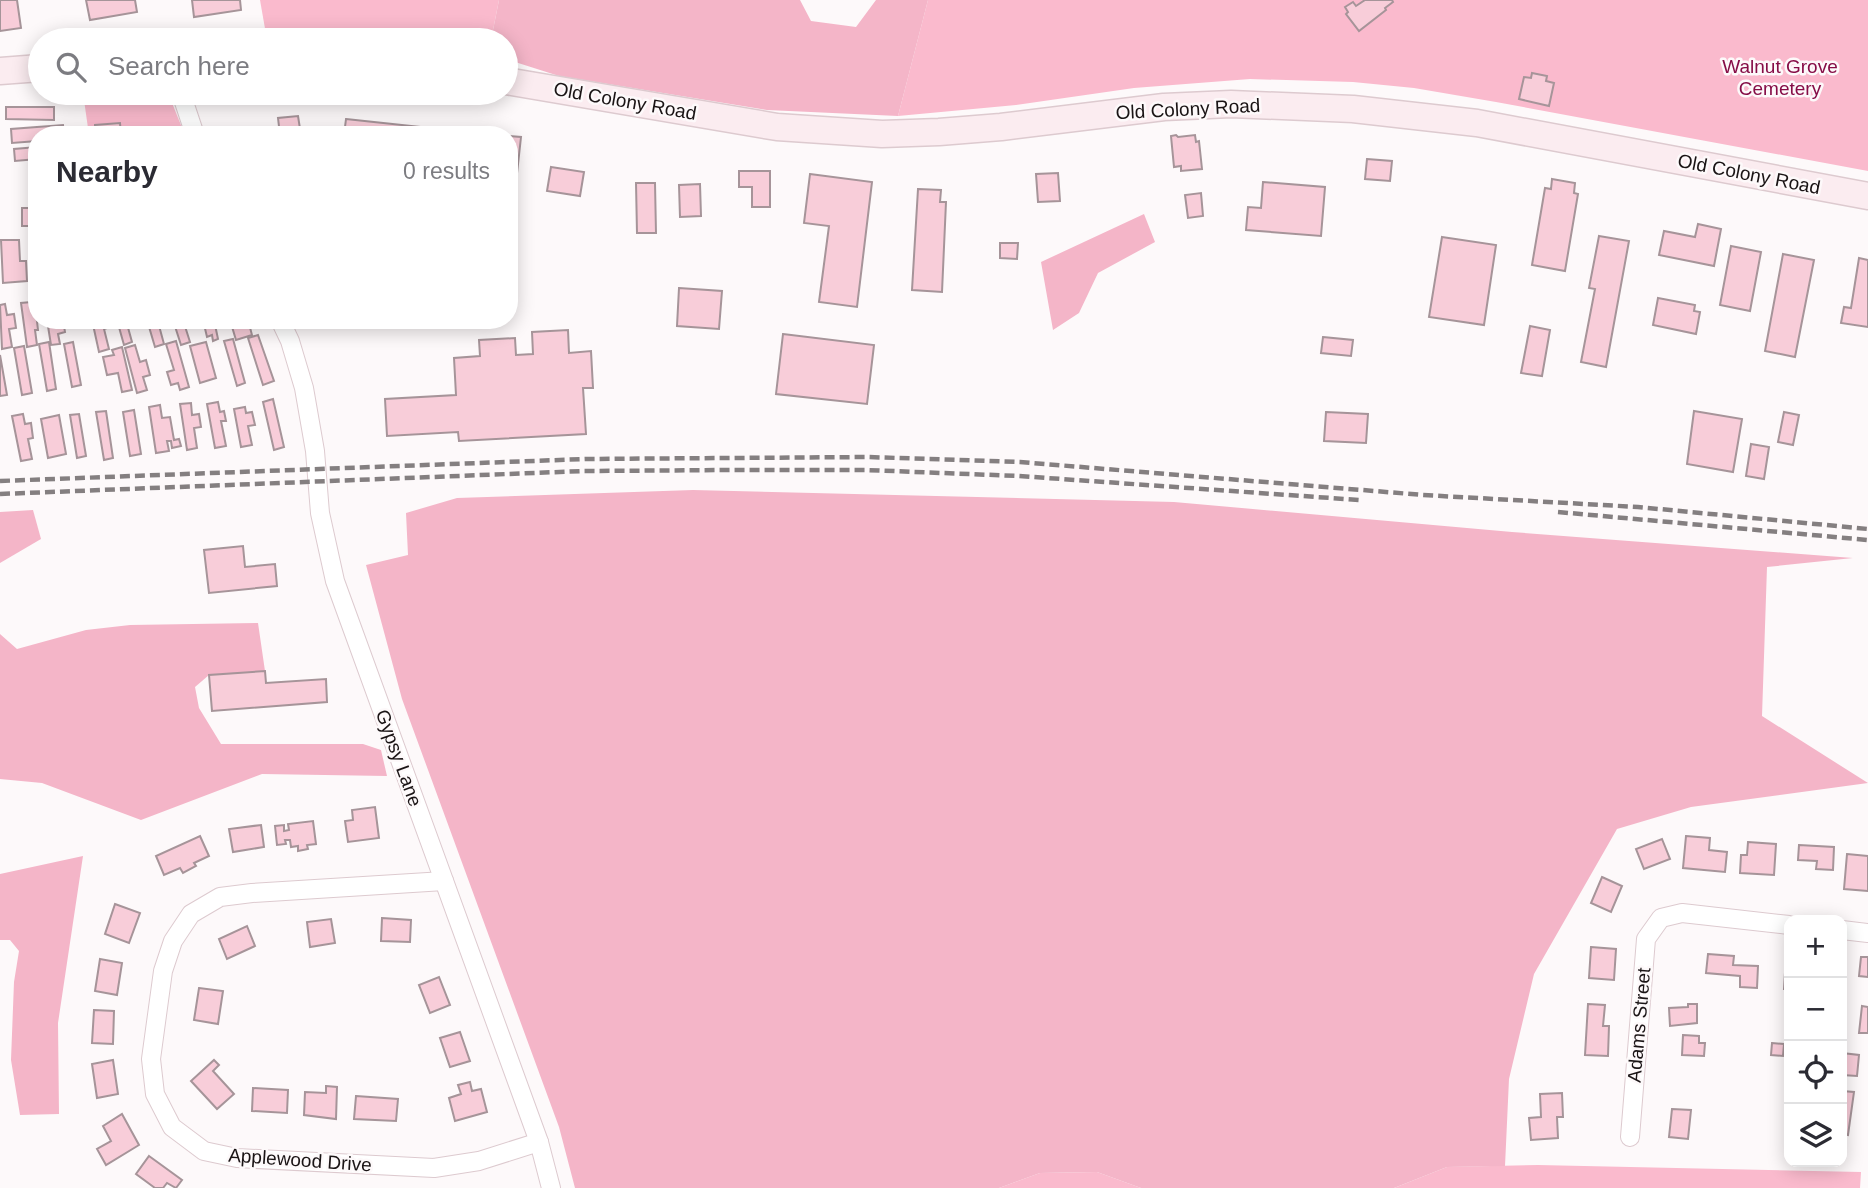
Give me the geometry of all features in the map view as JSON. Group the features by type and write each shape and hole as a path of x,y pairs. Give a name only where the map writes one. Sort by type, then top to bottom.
{"main road":[{"path":"0,71 28,69"},
{"name":"Old Colony Road","path":"518,83 777,127 883,134 939,132 1164,107 1223,104 1366,110 1477,123 1868,196"}],"street":[{"path":"185,105 192,126"},
{"name":"Gypsy Lane","path":"284,329 304,388 315,451 320,513 335,581 539,1142 551,1188"},
{"name":"Applewood Drive","path":"444,881 252,892 220,897 191,914 173,941 163,971 151,1059 155,1094 172,1127 204,1152 237,1158 434,1168 479,1161 539,1142"},
{"name":"Adams Street","path":"1630,1137 1646,939 1661,918 1682,913 1784,924"},
{"path":"1847,931 1868,933"}],"green space":[{"path":"260,0 499,0 493,28 265,28"},
{"name":"Walnut Grove Cemetery","path":"928,0 1868,0 1868,171 1496,102 1414,88 1353,82 1250,79 1134,88 1016,105 898,116"},
{"path":"85,105 173,105 181,126 88,126"},
{"path":"1538,1165 1861,1172 1860,1188 1394,1188 1447,1167"},
{"path":"1097,1172 1141,1188 999,1188 1040,1173"}],"shaded area":[{"path":"499,0 800,0 811,21 856,27 876,0 928,0 898,116 767,110 559,76 518,63 518,28 493,28"},
{"path":"1144,214 1155,242 1098,273 1079,313 1053,330 1041,262"},
{"path":"693,490 1174,502 1512,532 1853,558 1767,567 1762,716 1868,783 1691,807 1617,829 1534,974 1509,1079 1505,1166 1447,1167 1394,1188 1141,1188 1097,1172 1040,1173 999,1188 575,1188 559,1127 402,699 366,565 408,555 406,513 457,498"},
{"path":"33,510 41,539 0,563 0,512"},
{"path":"258,623 265,671 209,675 195,687 199,708 221,744 363,744 381,750 387,776 262,774 141,820 42,783 0,779 0,634 17,649 86,630 130,625"},
{"path":"83,856 58,1023 59,1114 20,1115 11,1060 14,982 19,951 10,940 0,940 0,874"}],"building":[{"path":"0,0 17,0 21,28 0,31"},
{"path":"86,0 135,0 137,12 90,20"},
{"path":"192,0 240,0 241,10 194,17"},
{"path":"1365,0 1393,2 1359,31 1346,14 1348,12 1345,7 1353,2 1356,6"},
{"path":"1532,73 1547,76 1546,81 1554,83 1549,106 1519,99 1524,77 1531,78"},
{"path":"6,107 54,107 54,120 6,119"},
{"path":"298,116 300,126 279,126 278,118"},
{"path":"346,119 411,126 345,126"},
{"path":"120,123 120,126 95,126"},
{"path":"28,128 28,142 12,143 11,129"},
{"path":"1195,135 1196,142 1199,141 1202,169 1181,171 1181,166 1174,167 1171,136"},
{"path":"518,137 521,137 518,164"},
{"path":"28,148 28,160 15,161 14,149"},
{"path":"1367,159 1392,161 1390,181 1365,179"},
{"path":"551,167 584,172 580,196 547,191"},
{"path":"739,171 770,171 770,207 752,207 752,187 739,187"},
{"path":"1058,173 1060,201 1038,202 1036,174"},
{"path":"810,174 872,182 857,307 819,302 829,226 804,223"},
{"path":"1552,179 1575,183 1574,193 1578,194 1565,271 1532,265 1545,188 1551,189"},
{"path":"1263,182 1325,187 1321,236 1246,230 1248,207 1261,208"},
{"path":"636,183 655,183 656,233 637,233"},
{"path":"700,184 701,216 680,217 679,185"},
{"path":"918,189 941,190 940,202 946,202 942,292 912,290"},
{"path":"1201,193 1203,216 1188,218 1185,195"},
{"path":"22,208 28,208 28,226 22,226"},
{"path":"1698,224 1721,229 1714,266 1659,255 1664,231 1695,237"},
{"path":"1599,236 1629,241 1606,367 1581,362 1595,289 1589,288"},
{"path":"1442,237 1496,245 1484,325 1429,317"},
{"path":"1,240 19,240 20,261 26,261 27,281 3,283"},
{"path":"1000,243 1018,243 1017,259 1000,258"},
{"path":"1731,246 1761,252 1750,311 1720,305"},
{"path":"1783,254 1814,260 1795,357 1765,351"},
{"path":"1859,258 1868,260 1868,327 1841,323 1844,307 1851,308"},
{"path":"679,288 722,291 719,329 677,326"},
{"path":"1658,298 1695,305 1694,311 1700,312 1696,334 1653,325"},
{"path":"28,302 28,329 38,329 35,330 37,345 27,347 21,303"},
{"path":"5,304 7,315 14,314 16,328 9,329 12,347 2,349 0,305"},
{"path":"1530,326 1550,330 1542,376 1521,373"},
{"path":"48,329 64,329 65,332 58,334 60,344 51,345"},
{"path":"94,329 104,329 109,349 99,352"},
{"path":"120,329 128,329 132,342 124,345"},
{"path":"150,329 160,329 164,344 155,347"},
{"path":"176,329 186,329 190,342 181,345"},
{"path":"205,329 216,329 218,339 213,341 212,335 207,337"},
{"path":"233,329 250,329 252,335 236,340"},
{"path":"568,330 569,353 591,351 593,388 583,388 586,434 459,441 458,432 387,436 385,399 456,395 454,358 480,356 479,340 515,338 516,355 533,354 532,332"},
{"path":"783,334 874,345 867,404 776,394"},
{"path":"258,335 274,381 263,385 248,338"},
{"path":"1323,337 1353,340 1351,356 1321,353"},
{"path":"233,339 245,383 237,386 224,341"},
{"path":"176,341 189,387 180,390 178,383 171,385 167,372 174,370 166,344"},
{"path":"49,342 56,389 47,391 39,344"},
{"path":"73,342 81,385 72,387 64,344"},
{"path":"206,342 216,378 200,383 190,346"},
{"path":"135,345 140,362 146,360 150,375 143,377 147,390 137,393 125,348"},
{"path":"24,346 32,393 22,395 14,348"},
{"path":"122,347 132,390 122,392 118,373 107,375 103,357 114,355 112,350"},
{"path":"0,355 7,395 0,396"},
{"path":"273,399 284,447 274,450 263,402"},
{"path":"218,402 226,421 221,421 226,446 215,448 207,404"},
{"path":"191,403 192,415 199,414 201,427 194,428 197,448 187,450 180,404"},
{"path":"160,405 162,418 170,417 174,440 179,439 181,446 172,448 171,441 167,441 169,451 156,453 149,407"},
{"path":"245,407 246,413 252,412 255,425 248,426 252,445 241,447 234,409"},
{"path":"134,410 141,454 130,456 123,412"},
{"path":"106,411 113,458 104,460 96,412"},
{"path":"1694,411 1742,419 1733,472 1687,464"},
{"path":"1326,412 1368,414 1366,443 1324,441"},
{"path":"1784,412 1799,415 1793,445 1778,442"},
{"path":"23,414 25,424 31,423 33,438 28,439 32,459 21,461 12,416"},
{"path":"79,414 86,456 77,458 70,415"},
{"path":"59,415 66,454 48,458 41,419"},
{"path":"1751,444 1769,447 1764,479 1746,476"},
{"path":"243,546 245,567 275,564 277,586 209,593 204,550"},
{"path":"265,671 266,683 326,679 327,702 212,711 209,675"},
{"path":"375,807 379,838 348,842 345,821 353,820 352,810"},
{"path":"313,821 316,844 307,845 308,849 298,851 298,846 291,847 290,840 285,840 286,844 277,845 275,826 284,825 284,831 289,830 288,824"},
{"path":"261,825 264,847 233,852 229,829"},
{"path":"200,836 209,856 194,863 196,866 183,873 180,868 164,875 156,856"},
{"path":"1686,836 1710,838 1709,850 1727,852 1725,872 1683,868"},
{"path":"1662,839 1670,859 1644,869 1636,849"},
{"path":"1748,842 1776,844 1774,875 1740,873 1741,855 1747,855"},
{"path":"1799,845 1834,847 1833,870 1816,869 1817,861 1798,860"},
{"path":"1847,854 1868,856 1868,891 1844,889"},
{"path":"1602,877 1622,886 1611,912 1591,903"},
{"path":"115,904 140,913 129,943 105,934"},
{"path":"382,918 411,920 410,942 381,941"},
{"path":"331,919 335,943 310,947 307,922"},
{"path":"247,926 255,946 227,959 219,939"},
{"path":"1591,947 1616,949 1614,980 1589,978"},
{"path":"1708,954 1734,956 1733,965 1758,966 1757,988 1740,987 1740,976 1706,973"},
{"path":"1861,957 1868,957 1868,977 1859,976"},
{"path":"100,959 122,963 117,995 95,991"},
{"path":"439,977 450,1005 430,1013 419,985"},
{"path":"199,988 223,991 218,1024 194,1020"},
{"path":"1588,1004 1605,1005 1603,1026 1609,1026 1608,1056 1585,1055"},
{"path":"1688,1004 1697,1004 1697,1023 1670,1026 1669,1008 1688,1007"},
{"path":"1862,1006 1868,1007 1868,1033 1859,1033"},
{"path":"94,1010 114,1011 113,1044 92,1043"},
{"path":"460,1032 470,1061 450,1067 440,1038"},
{"path":"1683,1035 1699,1036 1699,1043 1705,1043 1704,1056 1682,1055"},
{"path":"1772,1043 1784,1044 1783,1056 1771,1055"},
{"path":"1847,1054 1859,1055 1857,1076 1847,1075"},
{"path":"113,1060 118,1094 97,1098 92,1064"},
{"path":"214,1060 219,1065 213,1071 234,1094 217,1109 191,1081"},
{"path":"470,1082 472,1091 481,1089 487,1112 455,1121 449,1098 461,1094 458,1085"},
{"path":"326,1086 337,1087 336,1119 304,1115 305,1092 326,1093"},
{"path":"253,1088 288,1090 287,1113 252,1111"},
{"path":"1847,1091 1854,1092 1847,1135"},
{"path":"1562,1093 1563,1117 1557,1117 1558,1138 1531,1140 1529,1118 1541,1117 1540,1094"},
{"path":"356,1096 398,1099 396,1121 354,1119"},
{"path":"1672,1109 1691,1110 1688,1139 1669,1137"},
{"path":"122,1114 139,1145 106,1165 97,1149 111,1141 103,1126"},
{"path":"149,1156 182,1180 176,1188 167,1183 163,1188 155,1188 136,1174"}],"railway":[{"path":"0,481 586,459 868,457 1020,462 1423,495 1638,507 1868,529"},
{"path":"0,494 584,471 866,470 1019,476 1359,500"},
{"path":"1558,512 1868,540"}]}
